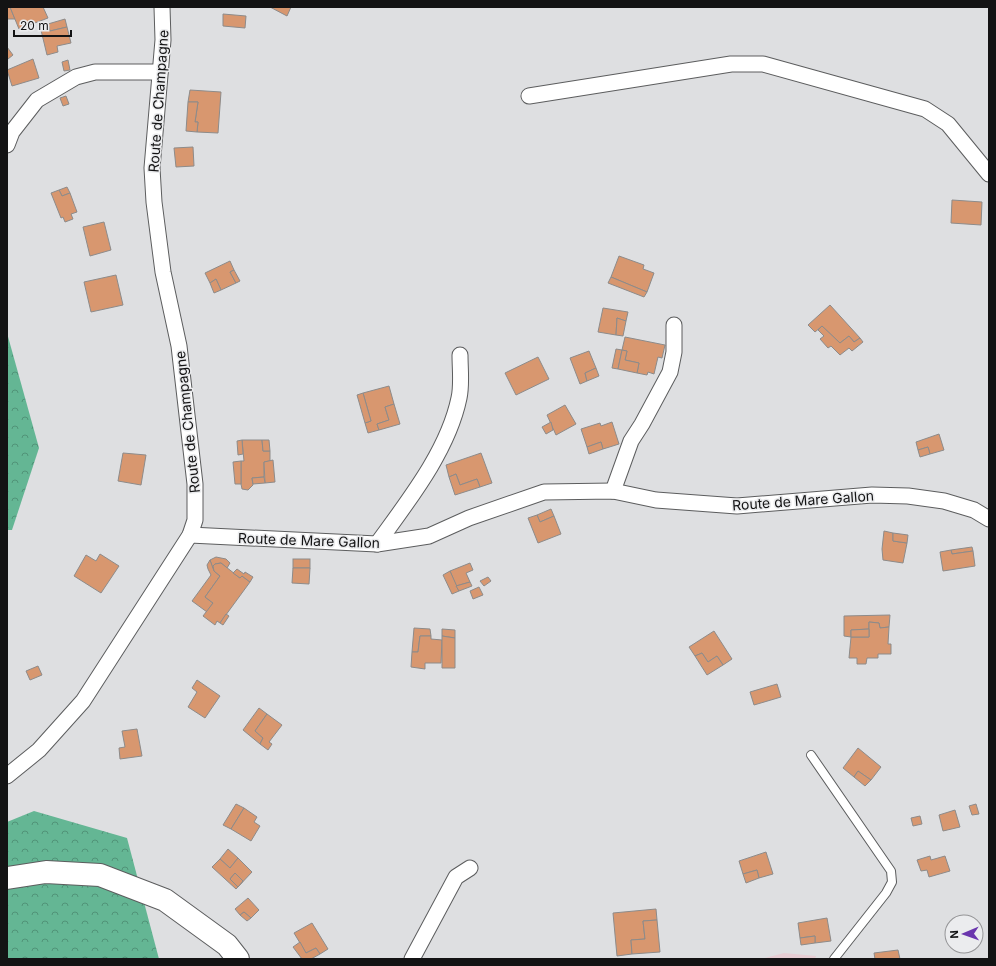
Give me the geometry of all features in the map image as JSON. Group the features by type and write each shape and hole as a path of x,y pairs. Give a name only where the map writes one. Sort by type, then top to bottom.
{"main road":[{"path":"7,878 46,872 100,875 165,900 227,946 238,959"}],"street":[{"name":"Route de Champagne","path":"7,776 39,750 83,701 190,535 195,520 194,477 179,346 163,272 154,202 152,168 163,40 162,7"},
{"path":"529,96 730,64 763,64 925,109 948,124 989,174"},
{"path":"7,146 12,132 37,100 76,78 95,72 160,72"},
{"path":"613,491 630,441 642,424 670,372 674,352 674,325"},
{"path":"377,544 415,491 448,436 459,397 460,356"},
{"name":"Route de Mare Gallon","path":"190,535 377,544 429,536 469,518 544,492 613,491 656,500 737,506 872,495 908,496 944,501 974,510 989,519"},
{"path":"412,959 456,877 470,868"}],"lane":[{"path":"811,756 891,871 892,882 886,893 834,959"}],"shaded area":[{"path":"784,953 816,956 815,959 761,959"}],"green space":[{"path":"7,333 39,448 12,530 7,530"},
{"path":"34,811 127,838 159,959 7,959 7,822"}],"building":[{"path":"7,7 10,7 15,19 7,19"},
{"path":"10,7 43,7 48,18 19,29"},
{"path":"270,7 291,7 287,16"},
{"path":"223,14 246,16 245,28 223,26"},
{"path":"65,19 67,27 50,31 48,24"},
{"path":"48,24 50,31 67,27 71,43 57,46 58,52 47,55 40,26"},
{"path":"7,47 13,55 8,59 7,58"},
{"path":"33,59 39,78 12,86 7,70"},
{"path":"68,60 70,70 64,71 62,62"},
{"path":"190,90 221,92 218,133 197,132 198,122 195,122 198,102 188,102"},
{"path":"66,96 69,104 63,106 60,98"},
{"path":"188,102 198,102 195,122 198,122 197,132 186,131"},
{"path":"193,147 194,166 176,167 174,148"},
{"path":"67,187 70,193 62,196 59,190"},
{"path":"59,190 62,196 70,193 77,212 71,214 73,219 65,222 63,217 61,218 51,193"},
{"path":"952,200 982,202 981,225 951,223"},
{"path":"104,222 111,250 90,256 83,227"},
{"path":"619,256 644,265 643,269 654,273 647,292 611,277"},
{"path":"230,261 234,270 230,272 236,283 221,290 216,279 210,283 205,273"},
{"path":"234,270 240,281 236,283 230,272"},
{"path":"116,275 123,305 91,312 84,282"},
{"path":"611,277 647,292 644,297 608,283"},
{"path":"216,279 221,290 214,293 210,283"},
{"path":"830,305 860,338 854,342 849,336 840,343 822,326 815,332 808,325"},
{"path":"603,308 628,312 626,321 617,318 616,335 598,332"},
{"path":"617,318 626,321 623,336 616,335"},
{"path":"822,326 840,343 849,336 854,342 860,338 863,342 852,351 849,348 840,355 831,346 828,348 820,339 824,336 818,330"},
{"path":"625,337 665,345 662,358 658,357 654,374 648,372 647,375 637,373 639,363 625,360 627,351 622,350"},
{"path":"616,349 622,350 618,369 612,368"},
{"path":"622,350 627,351 625,360 639,363 637,373 618,369"},
{"path":"589,351 596,368 585,373 587,381 580,384 570,358"},
{"path":"538,357 549,379 516,395 505,373"},
{"path":"596,368 599,376 587,381 585,373"},
{"path":"389,386 394,404 385,407 389,420 377,424 379,430 368,433 365,423 371,421 363,393"},
{"path":"363,393 371,421 365,423 357,395"},
{"path":"394,404 400,424 379,430 377,424 389,420 385,407"},
{"path":"565,405 576,424 556,435 547,415"},
{"path":"551,422 553,430 546,434 542,427"},
{"path":"612,422 619,444 603,449 601,442 587,447 581,429 600,423 601,426"},
{"path":"939,434 944,450 930,454 928,447 918,450 916,442"},
{"path":"242,440 262,440 263,451 270,451 270,461 264,462 264,477 252,478 253,485 248,490 242,489 241,484 241,461 244,461"},
{"path":"242,440 243,454 238,455 237,441"},
{"path":"262,440 269,440 270,451 263,451"},
{"path":"601,442 603,449 589,454 587,447"},
{"path":"928,447 930,454 920,457 918,450"},
{"path":"123,453 146,455 141,485 118,481"},
{"path":"481,453 492,483 480,487 477,479 460,485 456,474 449,477 446,465"},
{"path":"273,460 275,482 265,483 264,462"},
{"path":"241,461 241,484 235,484 233,462"},
{"path":"456,474 460,485 477,479 480,487 455,495 449,477"},
{"path":"264,477 265,483 253,484 252,478"},
{"path":"551,509 554,516 540,522 537,515"},
{"path":"537,515 540,522 554,516 561,534 538,543 528,518"},
{"path":"884,531 893,533 893,541 907,543 903,563 883,560 882,549"},
{"path":"893,533 908,535 907,543 893,541"},
{"path":"972,547 973,551 952,554 951,550"},
{"path":"951,550 952,554 973,551 975,566 943,571 940,552"},
{"path":"100,554 119,566 101,593 74,576 86,555 96,561"},
{"path":"216,557 226,559 230,563 227,568 221,563 215,564 213,569 210,560"},
{"path":"293,559 310,559 310,568 293,568"},
{"path":"210,560 214,571 220,576 205,597 213,603 207,612 192,601 211,575 207,565"},
{"path":"221,563 240,578 242,576 250,582 220,623 217,621 215,625 203,616 213,603 205,597 220,576 214,571 213,566"},
{"path":"470,563 473,570 466,573 470,582 456,586 450,571"},
{"path":"293,568 310,568 309,584 292,583"},
{"path":"237,569 244,574 245,572 253,577 250,582 242,576 240,578 233,573"},
{"path":"450,571 459,591 452,594 443,575"},
{"path":"488,577 491,581 484,586 480,581"},
{"path":"470,582 472,586 459,591 456,586"},
{"path":"479,587 483,595 473,599 470,591"},
{"path":"226,614 229,616 223,625 220,623"},
{"path":"890,615 889,627 880,628 879,623 869,622 869,629 851,630 851,637 844,636 844,616"},
{"path":"869,622 879,623 880,628 889,627 888,644 891,644 891,654 878,654 878,658 867,658 866,664 857,664 857,658 849,658 851,637 869,637"},
{"path":"414,628 430,629 431,636 420,636 418,652 412,652"},
{"path":"442,629 455,630 455,638 442,636"},
{"path":"869,629 869,637 851,637 851,630"},
{"path":"714,631 732,659 723,665 717,656 708,662 702,653 695,656 689,647"},
{"path":"420,636 431,636 431,639 442,640 441,663 425,663 425,669 411,667 412,652 418,652"},
{"path":"442,636 455,638 455,668 442,668"},
{"path":"702,653 708,662 717,656 723,665 707,675 695,656"},
{"path":"38,666 42,675 30,680 26,671"},
{"path":"197,680 220,696 205,718 188,707 197,692 192,688"},
{"path":"777,684 781,697 754,705 750,692"},
{"path":"259,708 267,714 255,731 263,738 260,744 243,730"},
{"path":"267,714 282,725 269,742 272,744 268,750 260,744 263,738 255,731"},
{"path":"137,729 142,756 120,759 119,748 125,747 122,731"},
{"path":"858,748 881,767 871,780 858,771 854,777 843,768"},
{"path":"858,771 871,780 865,786 854,777"},
{"path":"236,804 244,808 231,829 223,825"},
{"path":"976,804 979,814 972,815 969,806"},
{"path":"244,808 257,817 254,822 260,826 251,841 231,829"},
{"path":"955,810 960,827 943,831 939,815"},
{"path":"920,816 922,824 913,826 911,818"},
{"path":"228,849 238,858 230,868 220,859"},
{"path":"766,852 773,874 759,878 757,870 743,874 739,861"},
{"path":"930,856 931,860 945,856 950,871 929,877 927,870 921,871 917,860"},
{"path":"238,858 252,872 239,886 243,881 235,873 230,879 238,887 236,889 212,867 220,859 230,868"},
{"path":"757,870 759,878 746,883 743,874"},
{"path":"235,873 243,881 238,887 230,879"},
{"path":"248,898 259,910 251,918 244,912 240,915 235,909"},
{"path":"656,909 657,920 643,921 645,939 631,940 632,954 617,956 613,913"},
{"path":"244,912 251,918 247,921 240,915"},
{"path":"827,918 831,941 815,943 815,936 800,938 798,923"},
{"path":"657,920 660,952 632,954 631,940 645,939 643,921"},
{"path":"312,923 328,949 320,954 316,948 306,953 294,933"},
{"path":"815,936 815,943 801,945 800,938"},
{"path":"300,942 306,953 316,948 320,954 311,959 302,959 293,947"},
{"path":"898,950 900,959 875,959 874,953"}]}
